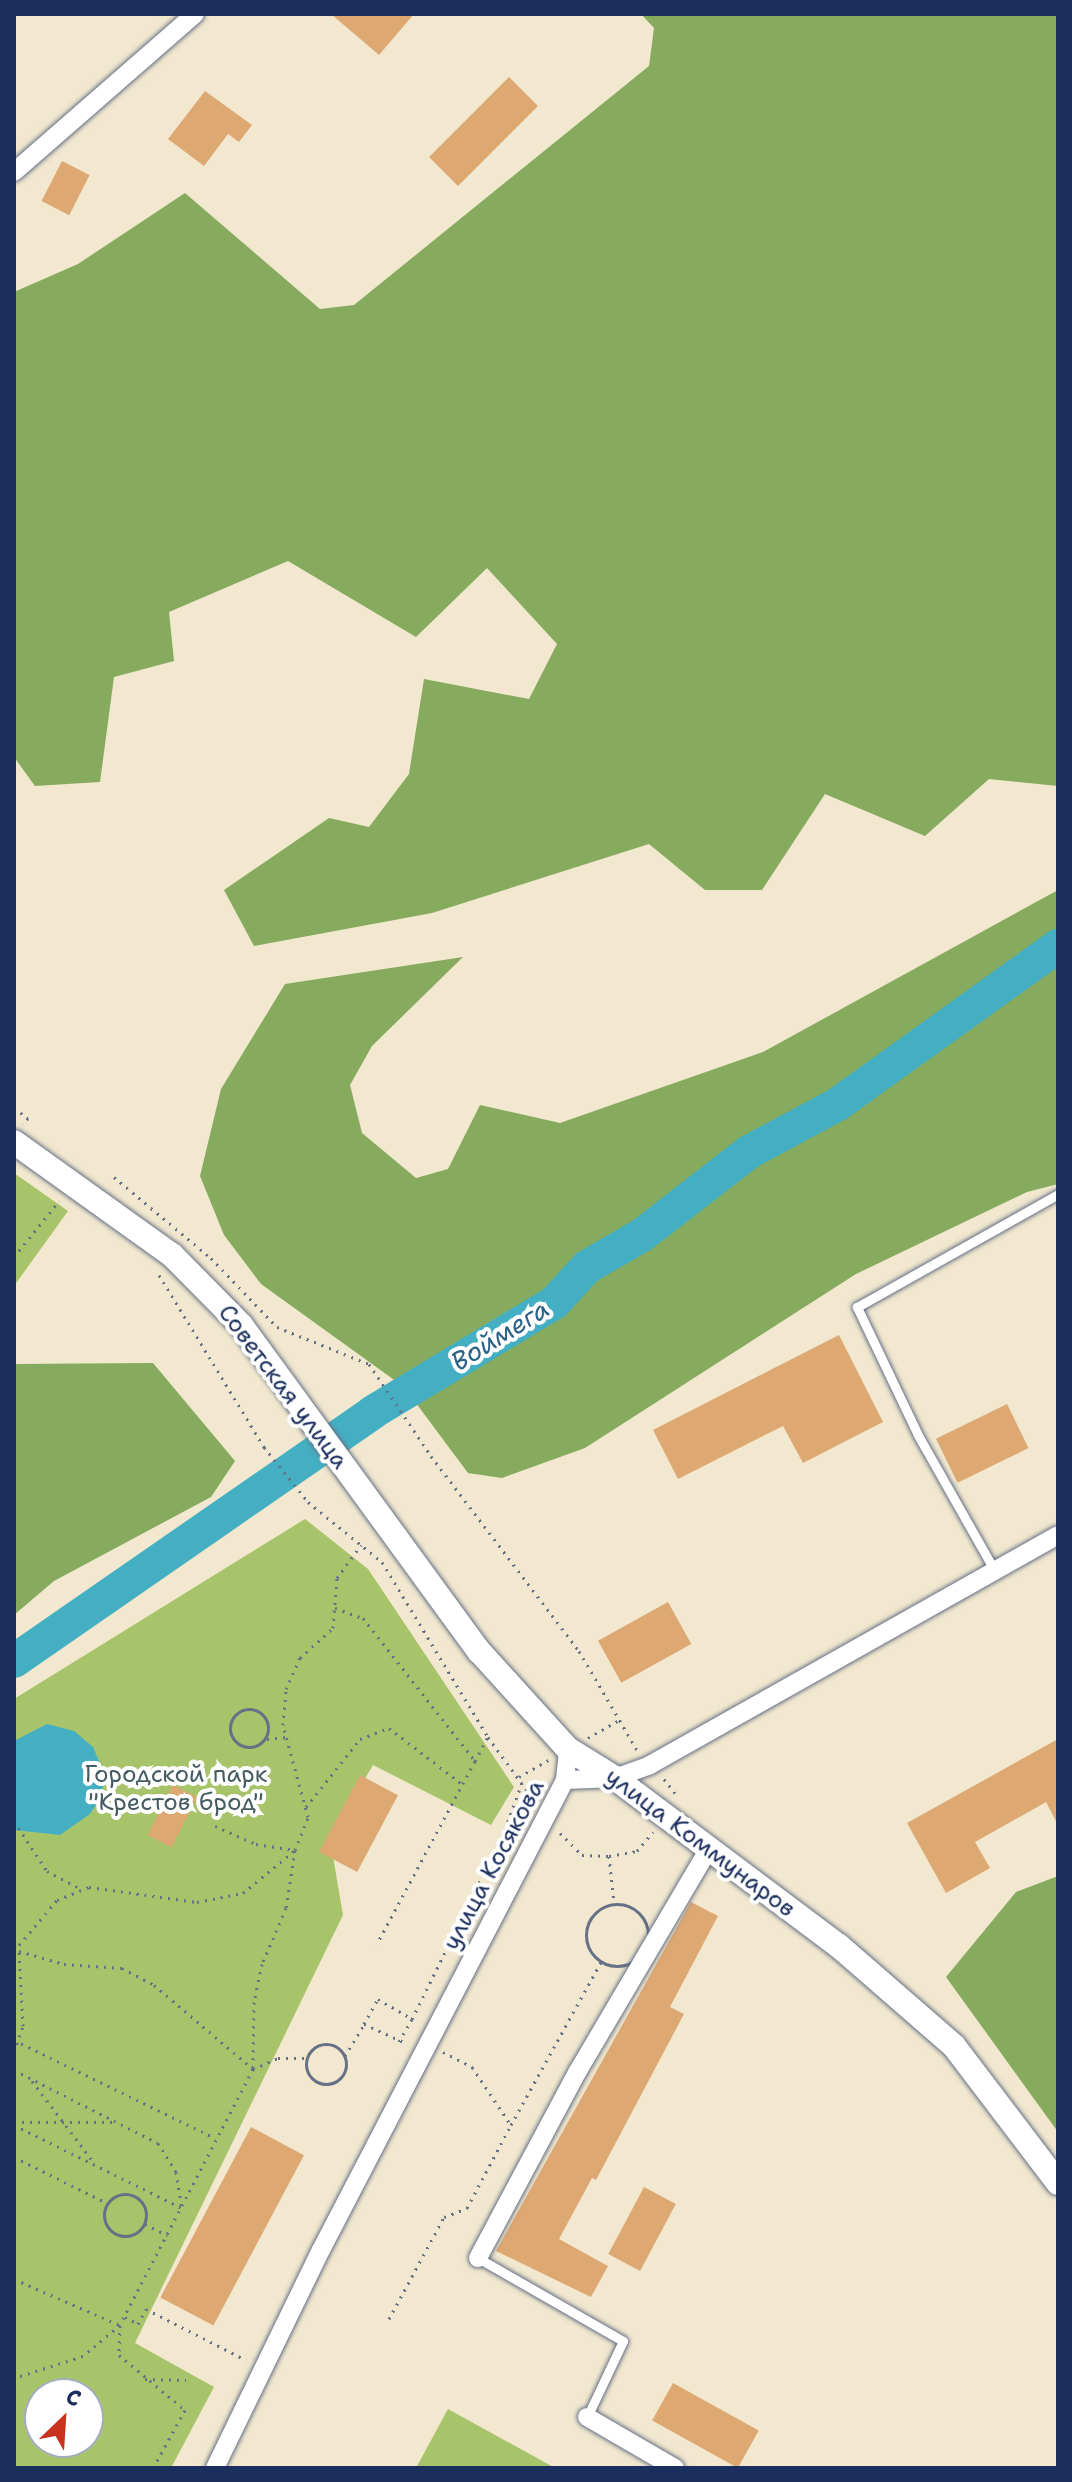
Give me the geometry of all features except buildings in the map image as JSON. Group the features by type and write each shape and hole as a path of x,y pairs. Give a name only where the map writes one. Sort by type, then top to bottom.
{"street":[{"path":"14,172 195,14"},
{"name":"Советская улица","path":"14,1142 172,1255 241,1325 359,1488"},
{"name":"улица Коммунаров","path":"359,1488 479,1651 568,1749 615,1778 707,1852 839,1946 954,2046 1058,2183"},
{"name":"улица Косякова","path":"215,2468 428,2044 565,1780 615,1778 650,1765 996,1573 1058,1535"},
{"path":"565,1780 568,1749"},
{"path":"478,2258 578,2071 707,1852"},
{"path":"587,2417 675,2468"}],"lane":[{"path":"996,1573 918,1435 857,1307 1058,1194"},
{"path":"478,2258 623,2341 587,2417"}],"path":[{"path":"114,1177 211,1258 277,1327 369,1364 579,1651 650,1765"},
{"path":"48,1193 71,1209"},
{"path":"14,1257 59,1201"},
{"path":"156,1270 264,1447 308,1502 382,1562 488,1737 523,1782 545,1819 582,1855 609,1856 614,1903"},
{"path":"14,2378 83,2356 120,2325 253,2069 254,2002 262,1964 286,1908 295,1850 308,1817 287,1737 286,1689 300,1658 333,1628 337,1578 361,1545"},
{"path":"335,1608 363,1618 475,1761"},
{"path":"265,1739 269,1725 262,1713 247,1708 233,1717 230,1732 240,1745 254,1747 265,1739 287,1737"},
{"path":"306,1807 360,1739 389,1728 462,1784"},
{"path":"377,1944 488,1737"},
{"path":"398,2043 502,1837 523,1782"},
{"path":"14,1821 47,1871 82,1890 197,1902 243,1893 295,1850"},
{"path":"215,1826 256,1844 295,1850"},
{"path":"16,1951 57,1900 82,1890"},
{"path":"614,1903 641,1914 648,1942 629,1964 601,1962 588,1947 586,1927 596,1911 614,1903"},
{"path":"16,1951 64,1964 122,1968 154,1985 253,2069"},
{"path":"14,2052 24,1989 16,1951"},
{"path":"389,2319 444,2217 467,2208 601,1962"},
{"path":"307,2058 311,2077 323,2083 344,2073 345,2056 378,1999 412,2019"},
{"path":"364,2024 398,2043 428,2044 472,2067 511,2125"},
{"path":"16,2041 215,2138"},
{"path":"253,2069 278,2058 307,2058 326,2043 345,2056"},
{"path":"14,2070 158,2143 176,2172 182,2208"},
{"path":"29,2078 95,2165"},
{"path":"14,2124 117,2122"},
{"path":"14,2124 182,2208"},
{"path":"14,2157 108,2203"},
{"path":"118,2195 137,2197 146,2210 145,2224 133,2235 117,2235 107,2225 108,2203 118,2195"},
{"path":"145,2224 168,2235"},
{"path":"14,2279 120,2325"},
{"path":"125,2317 138,2324 146,2309 263,2369"},
{"path":"120,2325 119,2355 144,2379 185,2410 153,2468"},
{"path":"144,2379 186,2380"}],"green space":[{"path":"641,14 1058,14 1058,786 989,779 925,836 825,794 762,890 705,890 649,844 432,913 254,946 224,890 329,818 369,827 409,774 424,679 529,699 557,644 487,568 416,637 288,561 169,612 174,661 114,677 100,782 35,786 14,757 14,292 78,264 185,193 320,309 354,305 649,66 654,28"},
{"path":"1058,890 1058,1184 1027,1192 856,1274 585,1448 502,1478 468,1473 404,1387 261,1284 224,1235 200,1176 221,1089 285,984 463,957 372,1046 350,1085 362,1133 416,1178 448,1169 480,1105 560,1123 763,1052"},
{"path":"14,1173 68,1211 14,1286"},
{"path":"153,1363 235,1461 211,1497 54,1581 14,1615 14,1364"},
{"name":"Городской парк \"Крестов брод\"","path":"305,1519 368,1569 514,1787 491,1825 373,1765 330,1839 343,1915 135,2343 214,2387 171,2468 14,2468 14,1699"},
{"path":"1058,1876 1058,2132 946,1977 1016,1892"},
{"path":"448,2409 555,2468 416,2468"}],"water":[{"path":"47,1724 74,1731 93,1747 102,1768 103,1794 90,1814 60,1835 14,1830 14,1741"}],"waterway":[{"name":"Воймега","path":"14,1661 373,1412 554,1303 587,1267 642,1235 749,1152 838,1104 1058,946"}]}
